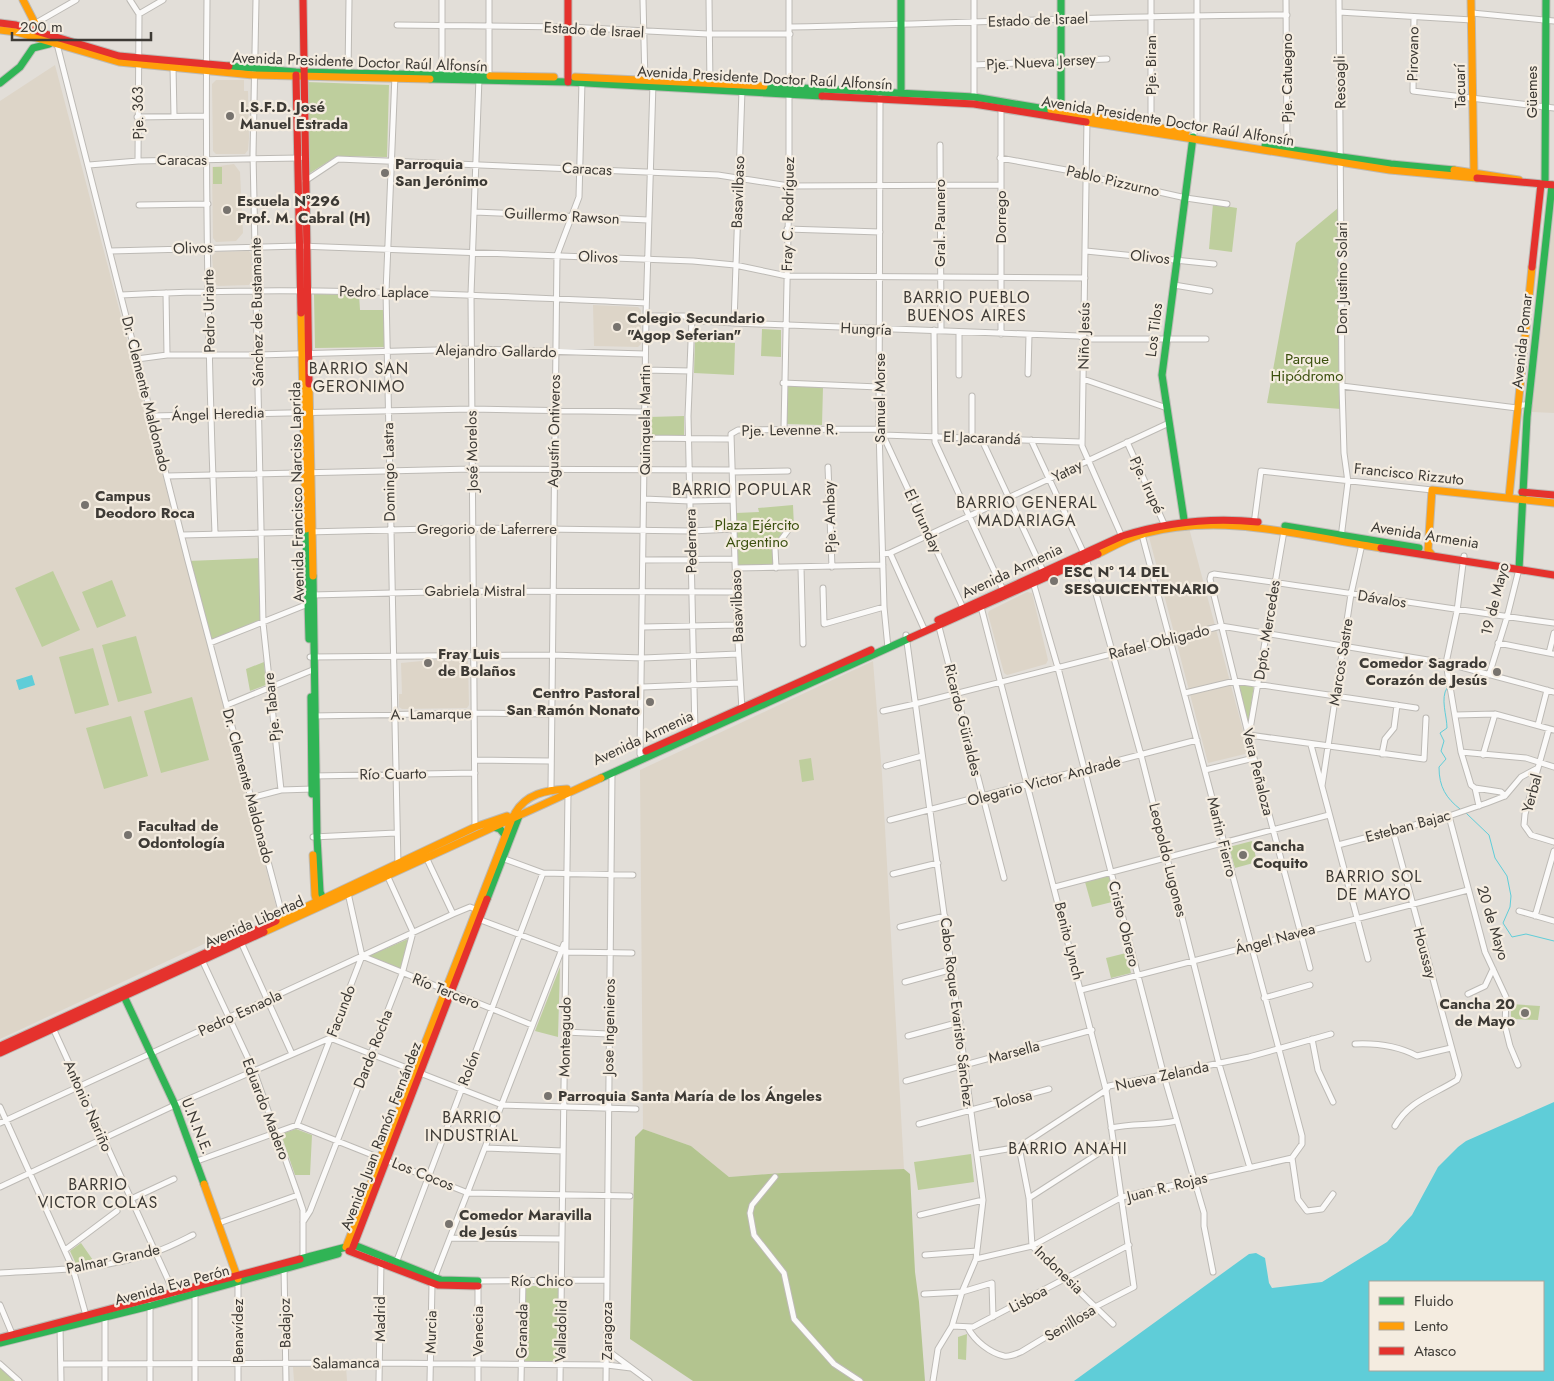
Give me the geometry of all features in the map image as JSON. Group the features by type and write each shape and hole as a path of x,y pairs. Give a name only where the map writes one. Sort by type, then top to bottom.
{"main road":[{"path":"23,0 41,36"},
{"name":"Avenida Francisco Narciso Laprida","path":"303,0 299,75 303,181 315,836 320,902"},
{"path":"568,0 568,79"},
{"path":"901,0 901,96"},
{"path":"1061,0 1061,114"},
{"name":"Tacuarí","path":"1471,0 1474,175"},
{"name":"Güemes","path":"1546,0 1548,185"},
{"name":"Avenida Presidente Doctor Raúl Alfonsín","path":"0,23 41,36 138,61 173,67 206,67"},
{"name":"Avenida Presidente Doctor Raúl Alfonsín","path":"0,30 32,33"},
{"path":"0,83 20,68 28,52 32,33"},
{"name":"Avenida Presidente Doctor Raúl Alfonsín","path":"41,36 57,44 119,62 138,61 299,75 568,79"},
{"path":"28,52 37,44 57,44"},
{"name":"Avenida Presidente Doctor Raúl Alfonsín","path":"395,77 442,74 479,77 489,75 974,100 1194,135 1287,153 1474,175 1509,176 1527,182 1548,185"},
{"name":"Avenida Presidente Doctor Raúl Alfonsín","path":"710,85 742,90 790,90"},
{"name":"Los Tilos","path":"1185,523 1162,375 1194,135"},
{"name":"Avenida Pomar","path":"1522,496 1523,406 1521,378 1548,185"},
{"name":"Avenida Pomar","path":"1509,497 1523,406 1548,185"},
{"path":"1430,552 1432,490"},
{"name":"Francisco Rizzuto","path":"1432,490 1509,497 1554,495"},
{"name":"Francisco Rizzuto","path":"1522,496 1554,503"},
{"name":"19 de Mayo","path":"1519,567 1522,496"},
{"name":"Avenida Armenia","path":"515,816 742,710 938,623 1031,579 1123,539 1165,526 1216,518 1519,567 1554,575"},
{"name":"Avenida Armenia","path":"1519,567 1554,570"},
{"name":"Avenida Francisco Narciso Laprida","path":"311,595 308,604 312,657"},
{"name":"Avenida Armenia","path":"568,791 612,773 642,756"},
{"path":"515,816 521,802 551,789 568,791"},
{"name":"Avenida Libertad","path":"0,1046 123,993 398,866 476,827 515,816"},
{"name":"Avenida Libertad","path":"123,993 241,942 320,902 348,893 387,875 398,866 426,857 515,816"},
{"name":"Avenida Juan Ramón Fernández","path":"499,857 504,834 515,816"},
{"name":"Avenida Juan Ramón Fernández","path":"350,1248 515,816"},
{"path":"492,827 500,828 504,834"},
{"name":"U.N.N.E.","path":"123,993 175,1105 238,1279"},
{"name":"Avenida Libertad","path":"0,1053 52,1025"},
{"path":"350,1248 433,1281 478,1283"},
{"name":"Avenida Eva Perón","path":"0,1342 350,1248"},
{"path":"381,1260 396,1263 433,1281"},
{"name":"Avenida Eva Perón","path":"0,1338 14,1337"}],"street":[{"path":"32,33 36,23 76,0"},
{"path":"130,0 139,14 163,0"},
{"name":"Pedro Uriarte","path":"207,0 208,292 215,533"},
{"name":"Sánchez de Bustamante","path":"256,0 253,160 264,623"},
{"path":"348,75 349,0"},
{"path":"442,0 442,74"},
{"path":"489,0 489,75"},
{"path":"643,0 645,82"},
{"path":"709,0 710,85"},
{"name":"Fray C. Rodríguez","path":"784,429 783,384 789,186 790,0"},
{"path":"974,0 974,100"},
{"name":"Pje. Biran","path":"1151,0 1151,128"},
{"path":"1194,135 1197,123 1196,0"},
{"name":"Pje. Catuegno","path":"1286,0 1287,153"},
{"name":"Resoagli","path":"1339,0 1342,160"},
{"path":"1339,12 1414,17 1472,16 1554,21"},
{"name":"Pje. 363","path":"138,161 139,14"},
{"name":"Estado de Israel","path":"790,27 974,23 1151,16 1287,15"},
{"name":"Pirovano","path":"1414,17 1413,91 1474,98"},
{"name":"Estado de Israel","path":"397,25 567,27 644,32 790,34"},
{"name":"Dr. Clemente Maldonado","path":"57,44 210,644 283,918"},
{"name":"Pje. Nueva Jersey","path":"974,65 1107,59"},
{"path":"173,67 174,116"},
{"name":"Domingo Lastra","path":"395,77 393,161 386,292 398,866"},
{"name":"José Morelos","path":"476,827 472,528 472,294 479,77"},
{"name":"Agustín Ontiveros","path":"551,789 550,714 557,255 579,196 582,80"},
{"name":"Quinquela Martin","path":"642,756 645,354 653,83"},
{"name":"Basavilbaso","path":"734,323 742,90"},
{"name":"Samuel Morse","path":"880,95 879,429 884,607 887,646"},
{"path":"1474,98 1554,108"},
{"name":"Dorrego","path":"1001,104 1001,334"},
{"path":"137,117 206,116"},
{"name":"Niño Jesús","path":"1087,119 1088,174 1081,442 1087,461 1123,539"},
{"name":"Gral. Paunero","path":"940,145 941,331"},
{"name":"Caracas","path":"89,165 138,161 302,158"},
{"name":"Pablo Pizzurno","path":"1000,158 1088,174 1092,177 1186,198 1226,204"},
{"name":"Caracas","path":"303,181 338,159 738,177 789,186 880,185"},
{"name":"Don Justino Solari","path":"1341,538 1348,482 1344,454 1342,386 1342,160"},
{"path":"880,185 1001,185"},
{"path":"139,206 208,204"},
{"name":"Guillermo Rawson","path":"475,212 648,220"},
{"path":"787,228 880,232"},
{"name":"Olivos","path":"110,251 256,246 389,248 648,259 735,265 787,276 1085,278"},
{"name":"Olivos","path":"1086,251 1214,264"},
{"path":"1174,285 1210,291"},
{"name":"Pedro Laplace","path":"121,295 304,290 472,294 646,303"},
{"path":"166,293 167,355"},
{"name":"Hungría","path":"646,316 684,316 734,323 880,330 934,330 1083,338 1206,339"},
{"name":"Pedernera","path":"692,318 688,439 695,732"},
{"path":"934,330 935,439 1004,592"},
{"path":"959,332 959,375"},
{"path":"1028,374 1029,335"},
{"name":"Alejandro Gallardo","path":"137,359 167,355 258,356 472,349 645,354"},
{"path":"645,370 690,371"},
{"path":"1083,380 1168,408"},
{"path":"783,384 879,387"},
{"path":"1342,386 1523,406"},
{"path":"972,396 972,438"},
{"name":"Ángel Heredia","path":"152,416 472,409 645,412"},
{"name":"Yatay","path":"883,554 890,553 930,535 1169,423"},
{"name":"Pje. Levenne R.","path":"645,438 731,439 734,431 738,430 879,429"},
{"name":"El Urunday","path":"879,429 964,611"},
{"name":"El Jacarandá","path":"883,435 935,439 981,438 1081,442"},
{"path":"981,438 1044,574"},
{"name":"Basavilbaso","path":"731,439 738,654 742,710"},
{"name":"Leopoldo Lugones","path":"1031,440 1084,556 1114,653 1168,858 1219,1064 1250,1168"},
{"name":"Pje. Irupé","path":"1127,442 1165,526"},
{"name":"Pje. Ambay","path":"828,467 832,567"},
{"path":"167,476 472,469 788,472"},
{"name":"Francisco Rizzuto","path":"1254,524 1261,471 1432,490"},
{"path":"644,499 733,500"},
{"name":"Gregorio de Laferrere","path":"182,535 472,528 691,531 734,529"},
{"name":"Dpto. Mercedes","path":"1249,735 1284,528"},
{"path":"776,568 775,548 789,529"},
{"name":"Martin Fierro","path":"1141,532 1185,692 1302,1144 1292,1158"},
{"name":"Marcos Sastre","path":"1322,786 1351,594 1362,541"},
{"path":"890,553 924,629"},
{"path":"1464,558 1457,611 1446,663 1461,752 1471,785 1475,788 1500,792 1505,796 1521,777 1540,765"},
{"path":"643,560 735,559"},
{"path":"736,568 883,565"},
{"name":"19 de Mayo","path":"1489,675 1507,617 1519,567"},
{"path":"801,568 803,644"},
{"name":"Dávalos","path":"1211,575 1275,582 1457,611 1554,623"},
{"name":"Vera Peñaloza","path":"1211,575 1221,626 1254,758 1310,968"},
{"name":"Cristo Obrero","path":"1031,579 1058,668 1192,1180 1204,1213 1204,1226 1213,1272"},
{"path":"823,588 824,624 884,607"},
{"name":"Gabriela Mistral","path":"311,595 473,591 736,592"},
{"name":"Benito Lynch","path":"980,603 1082,990 1106,1090 1134,1287"},
{"path":"210,644 308,604"},
{"name":"Pje. Tabare","path":"264,623 281,790"},
{"name":"Ricardo Güiraldes","path":"938,623 1004,878"},
{"path":"643,627 737,625"},
{"name":"Rafael Obligado","path":"883,710 915,704 1221,626 1446,663 1554,692"},
{"path":"1498,643 1552,653 1554,633"},
{"name":"Cabo Roque Evaristo Sánchez","path":"907,637 983,1200 976,1260 962,1292 952,1326 938,1349 933,1381"},
{"path":"312,657 551,654 643,658 738,654"},
{"path":"227,705 312,670"},
{"path":"1185,692 1235,681 1259,683 1416,708"},
{"path":"643,687 740,683"},
{"path":"1538,725 1547,690"},
{"path":"1382,754 1385,739 1394,728 1397,705"},
{"name":"A. Lamarque","path":"313,716 475,713 550,714"},
{"path":"1456,714 1495,714 1552,729"},
{"path":"1484,755 1495,714"},
{"path":"1249,735 1424,759 1426,718"},
{"name":"Yerbal","path":"1552,729 1525,814 1525,828 1531,835 1554,842"},
{"name":"Olegario Victor Andrade","path":"890,820 1084,771 1197,740"},
{"name":"Marcos Sastre","path":"1311,745 1368,959"},
{"path":"1461,752 1526,758 1540,765 1554,767"},
{"path":"886,766 922,756"},
{"path":"1205,770 1254,758"},
{"path":"475,760 550,761"},
{"name":"Río Cuarto","path":"314,776 475,772"},
{"name":"Jose Ingenieros","path":"606,1280 612,773"},
{"path":"1475,788 1479,806"},
{"path":"251,798 281,790 314,789"},
{"name":"Monteagudo","path":"562,1281 564,952 569,873 568,791"},
{"name":"Esteban Bajac","path":"1338,845 1449,816 1505,796"},
{"path":"1055,888 1329,815"},
{"name":"20 de Mayo","path":"1449,816 1485,952 1506,997 1505,1026 1510,1046 1518,1065"},
{"name":"Houssay","path":"1393,831 1459,1075 1457,1080 1415,1103 1401,1116 1395,1126"},
{"path":"315,836 396,833"},
{"path":"1535,916 1554,851"},
{"path":"426,857 453,914"},
{"path":"499,857 543,873 633,875"},
{"path":"894,874 938,863"},
{"name":"Rolón","path":"396,1263 460,1089 521,936 543,873"},
{"path":"387,875 413,932"},
{"name":"Ángel Navea","path":"1082,990 1468,890"},
{"path":"348,893 362,956"},
{"name":"Pedro Esnaola","path":"0,1123 453,914 470,907 477,914"},
{"path":"1519,911 1554,921"},
{"path":"477,914 521,936 564,952 632,953"},
{"path":"900,927 945,916"},
{"name":"Dardo Rocha","path":"303,1222 310,1211 372,1054 402,974 413,932"},
{"path":"241,942 292,1054"},
{"path":"433,1281 532,1025 564,952"},
{"name":"Río Tercero","path":"362,956 402,974 532,1025"},
{"name":"Facundo","path":"297,1126 362,956"},
{"name":"Eduardo Madero","path":"202,960 254,1071 303,1207 303,1262"},
{"path":"905,982 953,969"},
{"path":"1468,994 1485,986 1492,969"},
{"path":"1264,998 1310,985"},
{"path":"908,1036 960,1022"},
{"name":"Antonio Nariño","path":"52,1025 175,1295"},
{"name":"Marsella","path":"906,1081 1092,1030"},
{"path":"565,1032 608,1034"},
{"name":"Nueva Zelanda","path":"978,1154 1020,1147 1106,1090 1109,1086 1219,1064 1331,1034"},
{"path":"0,1187 104,1140 175,1105 330,1038 502,1105 636,1109"},
{"path":"1312,1039 1318,1070 1334,1102"},
{"path":"1355,1044 1377,1043 1406,1050 1417,1056 1451,1048"},
{"name":"Tolosa","path":"919,1124 1049,1090"},
{"path":"0,1107 65,1250 87,1318"},
{"path":"1111,1128 1133,1124 1158,1125 1176,1121"},
{"path":"196,1160 297,1126"},
{"name":"Los Cocos","path":"297,1126 383,1158 468,1193 630,1196"},
{"path":"1029,1198 1113,1144"},
{"name":"Indonesia","path":"1020,1147 1029,1198 1032,1246 1097,1306 1112,1324"},
{"path":"486,1148 563,1151"},
{"path":"1292,1158 1298,1199 1307,1211 1322,1209 1332,1194"},
{"name":"Juan R. Rojas","path":"976,1260 1032,1246 1122,1197 1292,1158"},
{"path":"775,1177 752,1206 750,1214 754,1235 784,1273 792,1314 797,1324 834,1364 860,1381"},
{"path":"131,1198 174,1179"},
{"path":"219,1223 298,1195"},
{"path":"920,1215 983,1200"},
{"path":"65,1250 117,1211"},
{"name":"Palmar Grande","path":"0,1273 73,1270 155,1253 193,1235"},
{"path":"450,1238 562,1239"},
{"name":"Lisboa","path":"968,1328 993,1317 1129,1246"},
{"path":"925,1255 977,1251"},
{"name":"Madrid","path":"379,1381 381,1260"},
{"name":"Badajoz","path":"284,1267 286,1381"},
{"name":"Benavídez","path":"238,1279 238,1381"},
{"name":"Río Chico","path":"478,1283 523,1280 606,1280"},
{"name":"Granada","path":"521,1381 523,1280"},
{"name":"Zaragoza","path":"606,1280 606,1381"},
{"name":"Murcia","path":"430,1381 433,1281"},
{"name":"Valladolid","path":"560,1381 562,1281"},
{"name":"Venecia","path":"478,1283 478,1381"},
{"path":"924,1294 962,1292 992,1283 993,1317"},
{"name":"Senillosa","path":"968,1328 978,1342 1004,1356 1021,1352 1097,1306 1134,1287"},
{"path":"194,1290 195,1381"},
{"path":"149,1302 150,1381"},
{"path":"0,1305 14,1337"},
{"path":"105,1314 105,1381"},
{"path":"60,1325 61,1381"},
{"path":"952,1326 968,1328"},
{"path":"606,1350 649,1381"},
{"name":"Salamanca","path":"61,1364 380,1363 607,1365 631,1368"},
{"path":"0,1364 19,1381"}],"shaded area":[{"name":"Campus Deodoro Roca","path":"55,65 277,910 0,1039 0,101"},
{"name":"I.S.F.D. José Manuel Estrada","path":"216,80 244,80 244,91 248,91 249,138 248,150 245,154 216,154 213,151 212,84"},
{"name":"Escuela Nº296 Prof. M. Cabral (H)","path":"234,164 240,172 243,233 236,241 216,242 213,238 212,167"},
{"path":"1554,209 1554,413 1532,412"},
{"path":"249,251 251,254 252,281 249,285 218,286 214,283 212,256 216,252"},
{"name":"Colegio Secundario \"Agop Seferian\"","path":"593,305 638,307 641,310 641,344 638,347 594,346"},
{"path":"1189,528 1249,753 1208,763 1149,537"},
{"path":"1027,592 1032,593 1048,660 1046,664 1007,675 1004,673 988,614 989,611"},
{"path":"432,660 468,661 469,705 467,708 402,709 399,707 399,694 402,694 401,663"},
{"path":"873,661 882,774 904,1169 782,1173 729,1177 691,1146 643,1129 640,770"},
{"path":"293,1367 346,1367 347,1381 294,1381"}],"green space":[{"path":"306,82 389,85 387,157 337,156 310,173"},
{"path":"213,167 222,167 222,184 213,184"},
{"path":"1213,204 1237,208 1232,252 1209,249"},
{"name":"Parque Hipódromo","path":"1338,208 1341,409 1267,403 1296,243"},
{"path":"314,294 359,295 360,310 384,310 384,347 315,348"},
{"path":"762,329 781,330 781,357 761,356"},
{"path":"695,340 735,343 734,375 694,373"},
{"path":"786,386 823,387 822,425 785,424"},
{"path":"684,416 684,435 650,436 649,417"},
{"name":"Plaza Ejército Argentino","path":"793,505 794,527 783,532 777,541 774,565 737,565 736,513 759,512 758,508"},
{"path":"262,558 263,623 210,643 188,561"},
{"path":"53,571 80,630 42,647 15,588"},
{"path":"112,580 126,616 97,628 82,592"},
{"path":"136,636 152,693 118,702 102,645"},
{"path":"93,648 109,705 75,714 59,657"},
{"path":"264,662 266,685 250,691 246,669"},
{"path":"1238,684 1254,685 1248,726"},
{"path":"192,697 209,760 161,773 144,711"},
{"path":"131,716 148,776 104,789 86,728"},
{"path":"811,758 814,780 802,782 799,760"},
{"name":"Cancha Coquito","path":"1252,841 1257,862 1235,868 1229,847"},
{"path":"1110,875 1116,901 1092,907 1085,882"},
{"path":"408,939 400,972 366,957"},
{"path":"1126,953 1131,973 1111,978 1106,958"},
{"path":"560,967 558,1037 535,1031"},
{"name":"Cancha 20 de Mayo","path":"1511,1004 1540,1006 1538,1020 1511,1019"},
{"path":"296,1129 312,1135 310,1175 295,1175 281,1134"},
{"path":"643,1129 691,1146 729,1177 782,1173 904,1169 910,1174 915,1272 925,1381 693,1381 630,1339 635,1137"},
{"path":"971,1154 974,1182 918,1190 914,1162"},
{"path":"81,1243 95,1263 77,1266 70,1251"},
{"path":"526,1286 559,1286 558,1362 524,1362"},
{"path":"967,1334 966,1360 958,1359 958,1337"},
{"path":"0,1364 18,1381 0,1381"}],"water":[{"path":"32,675 35,685 19,690 16,680"},
{"path":"1554,1102 1554,1381 1074,1381 1249,1254 1256,1253 1265,1258 1269,1283 1272,1288 1322,1282 1387,1242 1412,1215 1438,1167 1466,1141"}],"waterway":[{"path":"1447,688 1444,697 1447,728 1440,733 1444,741 1441,751 1446,759 1439,767 1439,774 1444,791 1460,809"},
{"path":"1466,813 1489,835 1495,858 1507,876 1511,896 1510,907 1503,923 1512,937 1526,934 1554,941"}],"traffic: fast":[{"path":"901,0 901,96"},
{"path":"1061,0 1061,114"},
{"path":"1545,184 1546,0"},
{"path":"0,83 20,67 33,48 49,44"},
{"path":"229,66 296,72 490,76"},
{"path":"430,79 568,82 822,96"},
{"path":"764,86 974,97 1051,110"},
{"path":"1185,526 1162,375 1193,137"},
{"path":"1265,146 1391,164 1454,170"},
{"path":"1519,569 1527,417 1552,185"},
{"path":"1285,526 1419,548"},
{"path":"306,529 309,639"},
{"path":"313,576 317,837 320,892 325,903"},
{"path":"601,778 910,638"},
{"path":"311,697 312,794"},
{"path":"487,899 519,816"},
{"path":"493,827 500,829 505,835"},
{"path":"122,992 175,1105 204,1184"},
{"path":"300,1259 354,1245 441,1280 478,1281"},
{"path":"0,1343 150,1306 338,1254"}],"traffic: slow":[{"path":"23,0 41,35"},
{"path":"1471,0 1474,175"},
{"path":"0,30 16,32 119,62 253,75 430,79"},
{"path":"490,76 554,77"},
{"path":"575,77 764,86"},
{"path":"1051,110 1186,132"},
{"path":"1086,122 1390,170 1477,178"},
{"path":"1454,170 1519,180"},
{"path":"1509,497 1532,267"},
{"path":"301,313 306,529"},
{"path":"309,384 313,576"},
{"path":"1432,555 1428,550 1432,490 1554,503"},
{"path":"1098,554 1125,540 1143,534 1172,528 1202,525 1262,528 1381,548"},
{"path":"264,932 601,778"},
{"path":"515,813 525,801 537,794 567,789"},
{"path":"276,921 475,827 507,816"},
{"path":"346,1247 513,816"},
{"path":"313,855 315,895 318,906"},
{"path":"204,1184 238,1279"}],"traffic: jam":[{"path":"303,0 309,384"},
{"path":"568,0 568,82"},
{"path":"0,23 16,25 119,56 229,66"},
{"path":"296,75 301,313"},
{"path":"822,96 974,104 1086,122"},
{"path":"1477,178 1554,185"},
{"path":"1532,267 1541,184"},
{"path":"1522,492 1554,495"},
{"path":"938,620 1122,536 1156,527 1189,522 1223,520 1258,522"},
{"path":"1381,548 1554,575"},
{"path":"910,638 1098,554"},
{"path":"646,751 871,650"},
{"path":"353,1247 487,899"},
{"path":"0,1046 276,921"},
{"path":"0,1053 264,932"},
{"path":"349,1251 438,1285 478,1286"},
{"path":"0,1338 300,1259"}],"place":[{"name":"I.S.F.D. José Manuel Estrada","path":"230,116"},
{"name":"Parroquia San Jerónimo","path":"385,173"},
{"name":"Escuela Nº296 Prof. M. Cabral (H)","path":"227,210"},
{"name":"Colegio Secundario \"Agop Seferian\"","path":"617,327"},
{"name":"Campus Deodoro Roca","path":"85,505"},
{"name":"ESC Nº 14 DEL SESQUICENTENARIO","path":"1054,581"},
{"name":"Fray Luis de Bolaños","path":"428,663"},
{"name":"Comedor Sagrado Corazón de Jesús","path":"1497,672"},
{"name":"Centro Pastoral San Ramón Nonato","path":"650,702"},
{"name":"Facultad de Odontología","path":"128,835"},
{"name":"Cancha Coquito","path":"1243,855"},
{"name":"Cancha 20 de Mayo","path":"1525,1013"},
{"name":"Parroquia Santa María de los Ángeles","path":"548,1096"},
{"name":"Comedor Maravilla de Jesús","path":"449,1224"}],"district":[{"name":"BARRIO PUEBLO BUENOS AIRES","path":"967,306"},
{"name":"BARRIO SAN GERONIMO","path":"359,377"},
{"name":"BARRIO POPULAR","path":"742,489"},
{"name":"BARRIO GENERAL MADARIAGA","path":"1027,511"},
{"name":"BARRIO SOL DE MAYO","path":"1374,885"},
{"name":"BARRIO INDUSTRIAL","path":"472,1126"},
{"name":"BARRIO ANAHI","path":"1068,1148"},
{"name":"BARRIO VICTOR COLAS","path":"98,1193"}]}
